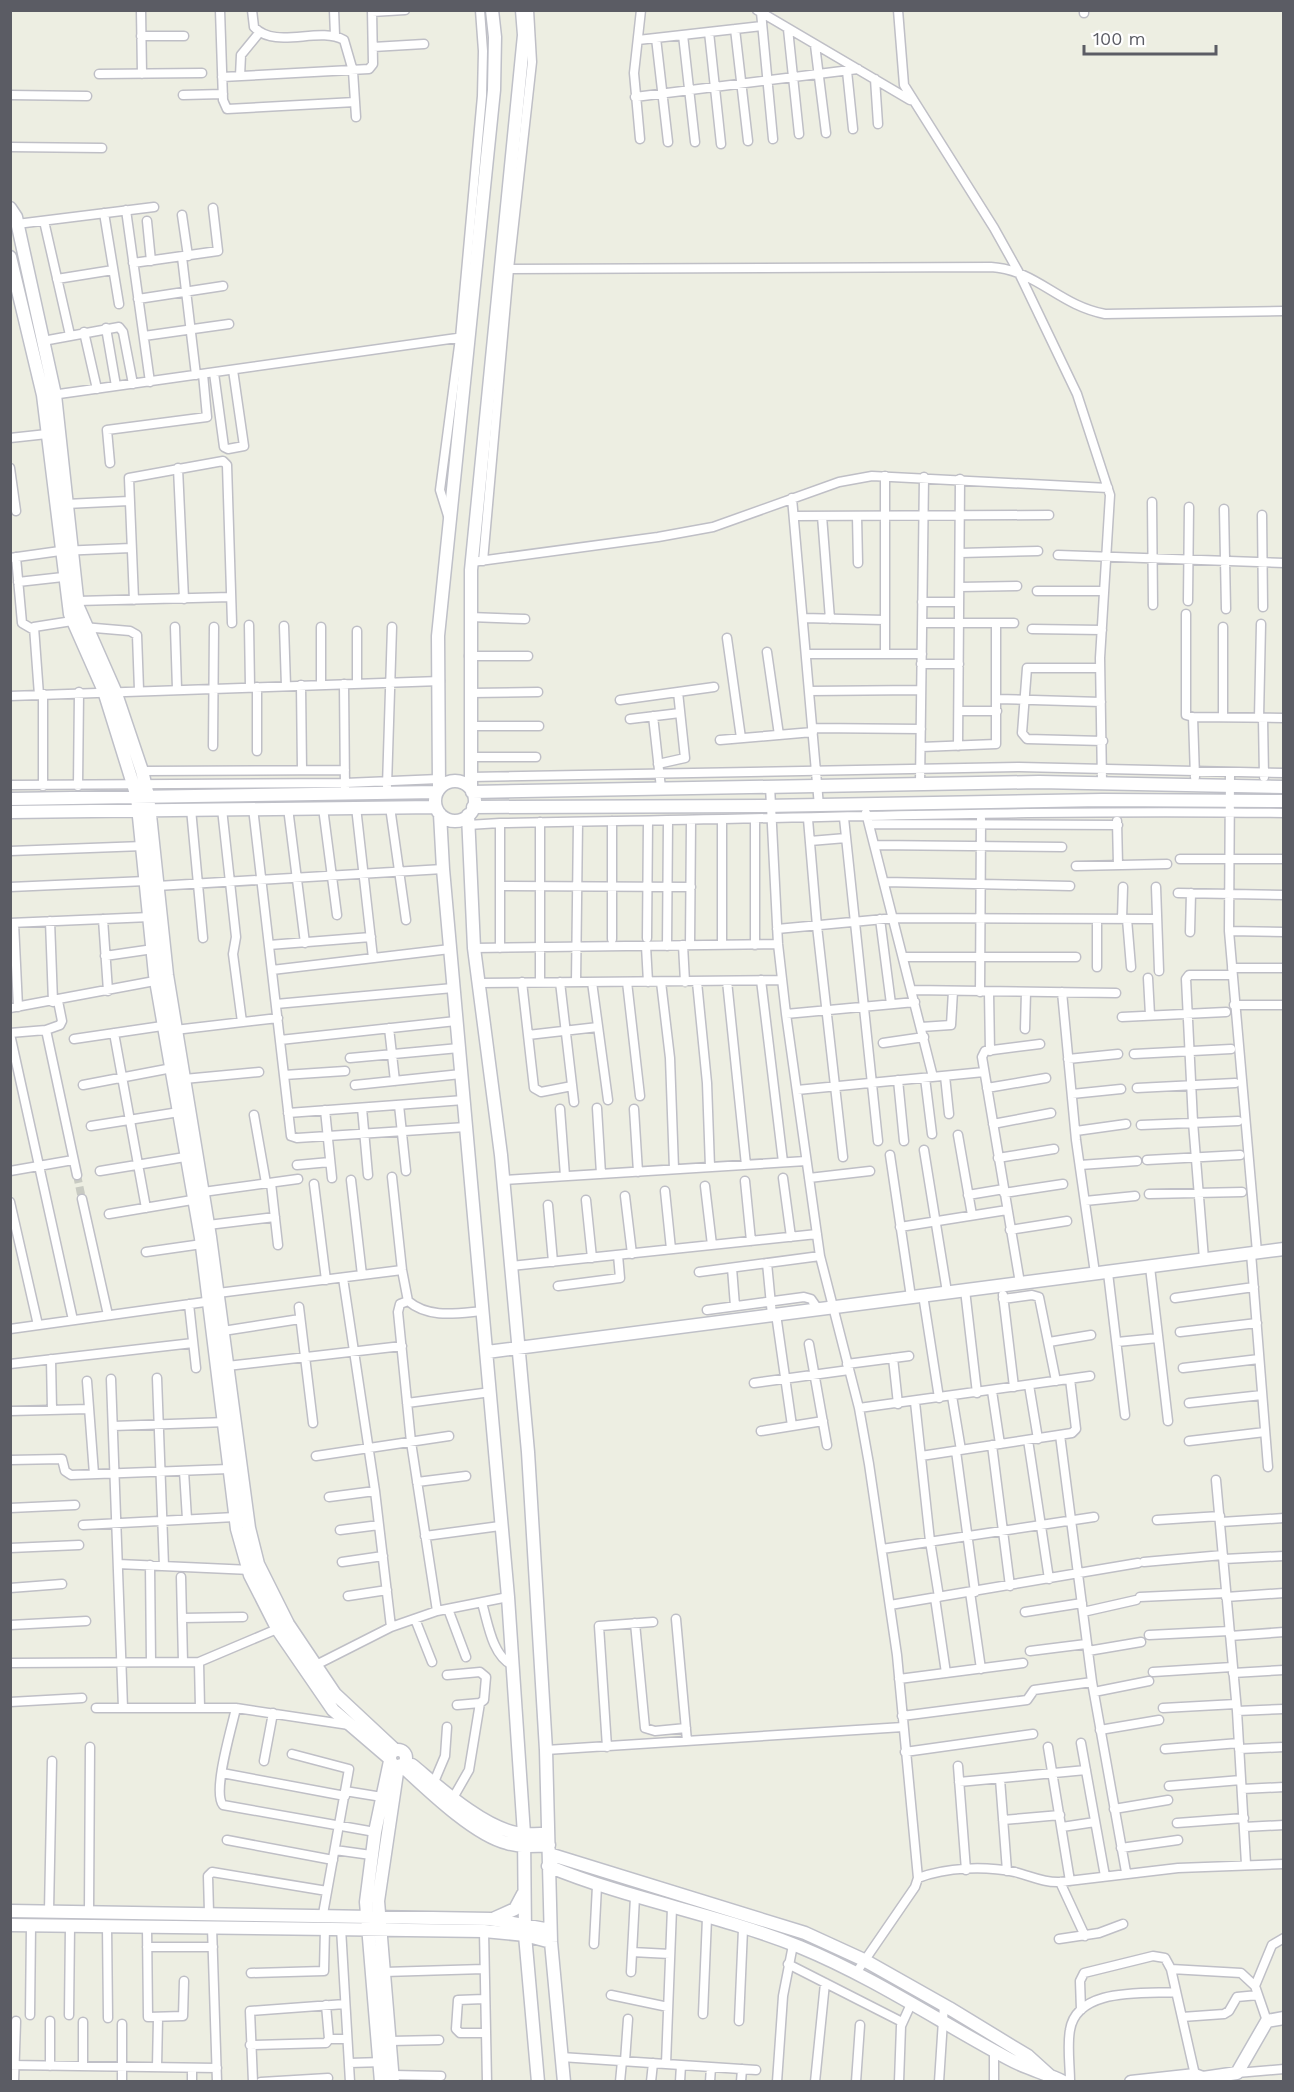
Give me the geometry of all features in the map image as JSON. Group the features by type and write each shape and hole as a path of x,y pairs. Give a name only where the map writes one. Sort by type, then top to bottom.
{"street":[{"path":"141,10 142,74"},
{"path":"220,10 224,106 231,110 355,102"},
{"path":"252,10 254,27 259,33 275,37 335,35 344,40 348,45 353,70 356,117"},
{"path":"334,10 335,35"},
{"path":"222,76 353,70 372,67 372,11 405,10"},
{"path":"480,10 483,51 482,96 438,636 440,681 438,810 508,1597 524,1840 525,1929 538,2082"},
{"path":"464,337 494,90 495,37 492,10"},
{"path":"522,10 524,35 505,269 478,562 470,617 470,816 474,948 503,1180 528,1452 546,1750 551,1936 564,2082"},
{"path":"505,269 532,62 529,10"},
{"path":"640,139 635,97 641,10"},
{"path":"898,10 902,76 914,103 994,228 1018,271 1077,394 1110,495 1102,630 1102,782"},
{"path":"759,11 914,103"},
{"path":"759,11 773,139"},
{"path":"638,40 762,26"},
{"path":"735,29 748,141"},
{"path":"788,30 799,134"},
{"path":"709,32 721,144"},
{"path":"240,75 241,55 259,33"},
{"path":"684,35 695,142"},
{"path":"141,36 184,36"},
{"path":"656,38 668,142"},
{"path":"373,47 424,45"},
{"path":"815,45 826,133"},
{"path":"635,97 858,69"},
{"path":"847,71 853,129"},
{"path":"99,75 202,73"},
{"path":"875,80 878,124"},
{"path":"183,95 223,94"},
{"path":"10,95 87,96"},
{"path":"10,147 102,148"},
{"path":"17,224 154,207"},
{"path":"10,208 17,224 43,341 66,504 63,577 77,625 109,691 142,771 143,846 152,883 150,917 153,948 184,1079 192,1156 208,1225 228,1422 249,1528 261,1570 288,1624 344,1704 396,1760 434,1782 453,1798 502,1828 549,1850 805,1933 864,1960 944,2005 1037,2073"},
{"path":"133,263 216,252 219,249 213,208"},
{"path":"126,210 150,382"},
{"path":"104,213 119,304"},
{"path":"110,463 107,430 207,417 191,329 183,215"},
{"path":"44,220 70,335"},
{"path":"147,221 151,261"},
{"path":"10,257 14,291 49,396 47,434 65,550 77,602 77,625"},
{"path":"505,269 991,267 1018,271 1069,303 1085,310 1105,314 1284,312"},
{"path":"57,279 113,270"},
{"path":"14,291 31,286"},
{"path":"138,299 223,286"},
{"path":"144,336 229,324"},
{"path":"43,341 106,328 121,328 132,384"},
{"path":"106,328 116,386"},
{"path":"84,332 97,389"},
{"path":"49,396 464,337"},
{"path":"214,373 224,447 228,449 244,446 233,370"},
{"path":"10,438 47,434"},
{"path":"134,600 129,480 132,476 219,462 227,465 232,623"},
{"path":"10,468 16,511"},
{"path":"178,468 184,599"},
{"path":"478,562 713,527 839,482 885,476 1108,488"},
{"path":"885,476 885,654"},
{"path":"920,784 924,477"},
{"path":"958,746 960,479"},
{"path":"792,498 819,806"},
{"path":"66,504 129,501"},
{"path":"1152,502 1153,605"},
{"path":"1188,601 1189,507"},
{"path":"1224,509 1226,609"},
{"path":"794,516 1049,515"},
{"path":"1263,515 1263,607"},
{"path":"822,516 830,619"},
{"path":"857,516 858,563"},
{"path":"34,630 23,625 13,557 65,550 131,548"},
{"path":"960,553 1038,551"},
{"path":"1058,555 1284,563"},
{"path":"18,582 63,577"},
{"path":"960,587 1017,586"},
{"path":"1037,591 1104,591"},
{"path":"77,602 231,597"},
{"path":"922,602 959,602"},
{"path":"1186,614 1184,711 1193,717 1284,718"},
{"path":"470,617 525,619"},
{"path":"803,618 885,620"},
{"path":"922,623 1014,623"},
{"path":"921,747 996,744 996,623"},
{"path":"1261,624 1264,787"},
{"path":"43,786 41,694 34,630 36,626 77,625 130,631 137,635 139,690"},
{"path":"249,625 257,752"},
{"path":"284,626 286,686"},
{"path":"175,627 177,689"},
{"path":"213,746 214,627"},
{"path":"321,627 321,685"},
{"path":"387,787 392,627"},
{"path":"1223,627 1223,717"},
{"path":"1032,629 1102,630"},
{"path":"357,631 357,684"},
{"path":"727,638 741,738"},
{"path":"768,652 779,735"},
{"path":"806,654 885,654 959,664"},
{"path":"469,656 528,656"},
{"path":"1101,668 1027,668 1022,733 1024,737 1103,741"},
{"path":"10,696 440,681"},
{"path":"344,684 345,788"},
{"path":"301,685 302,770"},
{"path":"620,700 714,687"},
{"path":"809,691 921,690"},
{"path":"109,691 142,797 162,980"},
{"path":"470,693 538,692"},
{"path":"78,786 79,693"},
{"path":"658,764 682,761 685,758 678,693"},
{"path":"997,699 1101,702"},
{"path":"959,711 997,711"},
{"path":"630,718 681,713"},
{"path":"653,716 661,788"},
{"path":"1193,717 1196,779"},
{"path":"470,726 539,726"},
{"path":"720,740 812,730 921,729"},
{"path":"470,757 536,757"},
{"path":"471,786 659,775 920,768 1102,768 1196,779"},
{"path":"142,771 345,770"},
{"path":"1230,780 1264,773 1284,774"},
{"path":"10,799 438,787 455,781 471,786 661,788 1196,779 1230,780 1264,787 1284,787"},
{"path":"1230,780 1229,932 1268,1467"},
{"path":"10,785 78,786 142,797 190,809 390,807 438,810 456,820 470,816 819,806 867,815 981,824 1118,825"},
{"path":"770,786 778,944 786,1014 820,1256 859,1408 882,1549 899,1679 918,1878 915,1887 856,1973"},
{"path":"10,812 142,797"},
{"path":"470,816 500,823 772,820 844,818 981,808 1230,806 1284,801"},
{"path":"1230,806 1284,813"},
{"path":"356,807 373,958"},
{"path":"390,807 406,920"},
{"path":"1117,807 1118,865"},
{"path":"253,808 288,1113 293,1138 466,1127"},
{"path":"288,808 305,943"},
{"path":"323,808 337,915"},
{"path":"981,808 981,957 990,1051"},
{"path":"190,809 203,938"},
{"path":"222,809 236,937 233,954 242,1022"},
{"path":"867,815 924,1037 932,1134"},
{"path":"844,818 878,1141"},
{"path":"808,819 817,926 843,1157"},
{"path":"722,820 722,945"},
{"path":"754,820 756,945"},
{"path":"612,821 612,939"},
{"path":"648,821 646,942 648,982"},
{"path":"667,946 668,821"},
{"path":"685,982 691,887 691,821"},
{"path":"540,822 540,982"},
{"path":"576,982 578,822"},
{"path":"500,823 500,948"},
{"path":"810,841 846,838"},
{"path":"875,845 1062,847"},
{"path":"10,851 143,846"},
{"path":"1180,858 1284,859"},
{"path":"1076,866 1167,864"},
{"path":"10,887 198,883 442,868"},
{"path":"885,882 1070,886"},
{"path":"500,886 691,887"},
{"path":"1123,887 1131,967"},
{"path":"1156,888 1159,971"},
{"path":"1178,893 1284,895"},
{"path":"1190,932 1191,893"},
{"path":"150,917 12,923 14,1008 162,980"},
{"path":"777,929 895,918 1157,919"},
{"path":"103,919 108,991"},
{"path":"880,919 891,1004"},
{"path":"1097,920 1098,967"},
{"path":"50,921 55,1002 62,1021 60,1025 46,1030 10,1033 73,1320"},
{"path":"1229,932 1284,932"},
{"path":"269,945 371,937"},
{"path":"474,948 577,947 646,942 667,946 778,944"},
{"path":"105,956 153,948"},
{"path":"272,970 450,949"},
{"path":"904,957 1076,957"},
{"path":"1204,1259 1192,1122 1187,1014 1188,975 1284,968"},
{"path":"1148,978 1150,1015"},
{"path":"762,980 783,1162"},
{"path":"479,983 782,980"},
{"path":"727,981 746,1165"},
{"path":"522,982 537,1091 572,1086"},
{"path":"560,982 574,1102"},
{"path":"592,982 608,1100"},
{"path":"627,982 640,1096"},
{"path":"661,982 670,1058 674,1169"},
{"path":"697,982 707,1083 710,1167"},
{"path":"276,1004 453,988"},
{"path":"912,990 1116,993"},
{"path":"921,1027 951,1025 952,991"},
{"path":"1025,1029 1026,992"},
{"path":"1062,992 1076,1131 1095,1273"},
{"path":"786,1014 915,1002"},
{"path":"1234,1005 1284,1005"},
{"path":"1122,1017 1226,1012"},
{"path":"74,1039 171,1027 278,1018"},
{"path":"280,1040 456,1021"},
{"path":"171,1027 172,1068 179,1112 192,1156"},
{"path":"528,1035 598,1027"},
{"path":"389,1028 395,1081"},
{"path":"46,1030 77,1175"},
{"path":"114,1033 146,1208"},
{"path":"883,1042 924,1037"},
{"path":"1020,1283 984,1072 983,1054 1040,1044"},
{"path":"350,1058 459,1048"},
{"path":"1134,1054 1232,1049"},
{"path":"1068,1059 1118,1054"},
{"path":"83,1085 172,1068"},
{"path":"284,1075 345,1071"},
{"path":"184,1079 259,1072"},
{"path":"797,1090 984,1072"},
{"path":"355,1085 461,1074"},
{"path":"945,1076 949,1114"},
{"path":"987,1088 1046,1078"},
{"path":"898,1080 904,1141"},
{"path":"1137,1088 1235,1083"},
{"path":"1072,1094 1121,1089"},
{"path":"288,1113 464,1100"},
{"path":"399,1105 406,1171"},
{"path":"362,1107 368,1175"},
{"path":"597,1108 601,1174"},
{"path":"560,1109 565,1176"},
{"path":"634,1109 638,1172"},
{"path":"325,1110 332,1178"},
{"path":"91,1126 179,1112"},
{"path":"993,1124 1051,1113"},
{"path":"254,1115 269,1183 278,1245"},
{"path":"1142,1125 1238,1121"},
{"path":"1076,1131 1126,1124"},
{"path":"958,1135 972,1215"},
{"path":"998,1158 1054,1149"},
{"path":"924,1150 947,1292"},
{"path":"890,1155 900,1227 939,1398"},
{"path":"1147,1160 1240,1155"},
{"path":"100,1171 192,1156"},
{"path":"10,1171 73,1160"},
{"path":"503,1180 806,1161"},
{"path":"1080,1165 1137,1161"},
{"path":"297,1165 330,1162"},
{"path":"809,1178 870,1171"},
{"path":"392,1177 402,1270 408,1302"},
{"path":"783,1178 791,1237"},
{"path":"109,1214 297,1179"},
{"path":"351,1180 362,1275"},
{"path":"745,1181 751,1241"},
{"path":"314,1184 326,1280"},
{"path":"968,1195 1063,1184"},
{"path":"705,1186 712,1245"},
{"path":"665,1191 672,1249"},
{"path":"1149,1194 1242,1192"},
{"path":"625,1196 632,1254"},
{"path":"1085,1202 1135,1196"},
{"path":"200,1197 202,1244 223,1331 227,1366 229,1469 235,1516 248,1570 259,1597 277,1629 322,1697 351,1726 396,1760 458,1814 491,1837 505,1843 524,1840"},
{"path":"82,1199 108,1315"},
{"path":"586,1200 592,1258"},
{"path":"10,1202 38,1325"},
{"path":"548,1205 553,1262"},
{"path":"900,1227 1007,1210"},
{"path":"208,1225 275,1217"},
{"path":"1011,1230 1067,1221"},
{"path":"511,1266 817,1234"},
{"path":"146,1252 202,1244"},
{"path":"487,1352 1284,1249"},
{"path":"558,1286 620,1278 618,1255"},
{"path":"699,1272 820,1256"},
{"path":"767,1263 771,1301 786,1379 792,1426"},
{"path":"1150,1267 1168,1421"},
{"path":"732,1268 735,1306"},
{"path":"10,1329 189,1304 326,1280 402,1270"},
{"path":"1108,1272 1125,1415"},
{"path":"343,1278 352,1352 375,1491 391,1627"},
{"path":"1001,1285 1014,1387"},
{"path":"1175,1298 1254,1287"},
{"path":"965,1290 977,1393"},
{"path":"1003,1299 1032,1295 1039,1297 1056,1382"},
{"path":"707,1310 804,1297 811,1299 818,1309"},
{"path":"437,1611 411,1442 398,1308 400,1304 408,1302 426,1311 441,1314 483,1311"},
{"path":"189,1304 196,1368"},
{"path":"299,1307 313,1423"},
{"path":"223,1331 300,1319"},
{"path":"1180,1332 1257,1323"},
{"path":"1049,1342 1091,1335"},
{"path":"1117,1342 1158,1338"},
{"path":"10,1364 193,1342"},
{"path":"809,1344 827,1445"},
{"path":"227,1366 402,1346"},
{"path":"754,1383 815,1375 909,1356"},
{"path":"893,1358 898,1404"},
{"path":"51,1359 52,1410"},
{"path":"1183,1368 1260,1359"},
{"path":"859,1408 1090,1376"},
{"path":"111,1378 123,1708"},
{"path":"157,1378 164,1566"},
{"path":"921,1456 1072,1433 1076,1429 1070,1379"},
{"path":"87,1382 94,1474"},
{"path":"1029,1385 1038,1438"},
{"path":"992,1391 1003,1531 1010,1586"},
{"path":"407,1403 490,1392"},
{"path":"1189,1403 1262,1395"},
{"path":"952,1396 981,1669"},
{"path":"915,1402 946,1673"},
{"path":"10,1410 89,1409"},
{"path":"761,1431 823,1421"},
{"path":"113,1426 228,1422"},
{"path":"1189,1441 1265,1432"},
{"path":"1060,1435 1092,1682 1126,1872"},
{"path":"316,1456 449,1437"},
{"path":"1028,1440 1049,1580"},
{"path":"10,1460 62,1459 67,1474 229,1469"},
{"path":"184,1471 187,1519"},
{"path":"417,1482 466,1476"},
{"path":"1216,1480 1242,1784 1246,1864"},
{"path":"329,1497 375,1491"},
{"path":"10,1508 75,1505"},
{"path":"82,1525 235,1516"},
{"path":"882,1549 1094,1517"},
{"path":"1157,1520 1284,1518"},
{"path":"340,1530 379,1525"},
{"path":"425,1536 500,1526"},
{"path":"10,1548 79,1545"},
{"path":"342,1562 383,1556"},
{"path":"890,1605 1141,1563 1223,1557 1284,1556"},
{"path":"118,1564 261,1570"},
{"path":"150,1566 151,1662"},
{"path":"181,1577 183,1662"},
{"path":"10,1588 62,1584"},
{"path":"348,1596 387,1590"},
{"path":"1025,1612 1082,1607 1138,1598 1284,1593"},
{"path":"316,1665 391,1627 415,1618 437,1611 508,1597"},
{"path":"482,1603 497,1651 503,1661 512,1665"},
{"path":"448,1609 466,1657"},
{"path":"182,1618 243,1617"},
{"path":"415,1618 432,1662"},
{"path":"676,1618 687,1741"},
{"path":"10,1625 86,1621"},
{"path":"607,1747 597,1631 599,1626 604,1625 653,1622"},
{"path":"635,1623 645,1728 655,1731 686,1728"},
{"path":"10,1663 199,1662 277,1629"},
{"path":"1149,1635 1284,1632"},
{"path":"1030,1651 1141,1641"},
{"path":"199,1662 200,1708"},
{"path":"899,1679 1023,1663"},
{"path":"1154,1672 1284,1670"},
{"path":"447,1675 484,1673 486,1696 480,1703 469,1770 453,1798"},
{"path":"1094,1692 1149,1681"},
{"path":"902,1716 1027,1700 1034,1690 1092,1682"},
{"path":"10,1702 82,1698"},
{"path":"457,1705 480,1703"},
{"path":"96,1708 236,1708 351,1726"},
{"path":"236,1708 222,1773 220,1799 223,1805 378,1835"},
{"path":"1162,1708 1284,1709"},
{"path":"264,1761 273,1713"},
{"path":"1101,1730 1159,1720"},
{"path":"434,1782 445,1756 447,1727"},
{"path":"546,1750 903,1727"},
{"path":"905,1752 1033,1734"},
{"path":"1081,1743 1105,1876"},
{"path":"88,1911 90,1747"},
{"path":"1048,1747 1062,1827 1065,1882 1085,1936"},
{"path":"1165,1749 1284,1747"},
{"path":"292,1754 348,1767 323,1914"},
{"path":"372,1915 382,1797 396,1760"},
{"path":"396,1760 371,1855 373,1930 385,2062 389,2079 441,2076"},
{"path":"49,1911 52,1761"},
{"path":"958,1766 966,1870"},
{"path":"959,1782 1086,1770"},
{"path":"222,1773 382,1797"},
{"path":"1000,1779 1007,1871"},
{"path":"1169,1786 1242,1784 1284,1787"},
{"path":"1114,1809 1168,1800"},
{"path":"1003,1820 1060,1815"},
{"path":"1062,1827 1095,1822"},
{"path":"1177,1822 1244,1822 1284,1825"},
{"path":"227,1840 333,1860"},
{"path":"1121,1848 1178,1840"},
{"path":"335,1850 371,1855"},
{"path":"549,1850 597,1886 793,1945 856,1973 994,2051 1037,2073 1049,2075 1064,2082"},
{"path":"918,1878 930,1874 966,1870 1007,1871 1041,1881 1065,1882 1126,1872 1284,1863"},
{"path":"209,1913 208,1876 212,1872 327,1891"},
{"path":"594,1944 597,1886"},
{"path":"491,1919 515,1909 523,1894"},
{"path":"631,1972 635,1897"},
{"path":"666,2064 672,1908"},
{"path":"10,1911 323,1914 491,1919 551,1936"},
{"path":"703,2014 707,1918"},
{"path":"1059,1940 1085,1936 1123,1924"},
{"path":"10,1925 484,1931 525,1929"},
{"path":"30,2015 31,1926"},
{"path":"69,2015 70,1926"},
{"path":"107,1926 108,2018"},
{"path":"147,1927 147,2014 151,2019 183,2016 184,1981"},
{"path":"212,1927 217,2082"},
{"path":"251,1973 324,1971 325,1928"},
{"path":"341,1928 350,2082"},
{"path":"739,2021 743,1929"},
{"path":"373,1930 384,1972 390,2040 385,2062"},
{"path":"484,1931 487,2082"},
{"path":"1257,1991 1272,1945 1284,1938"},
{"path":"777,2082 779,2032 788,1964 793,1945"},
{"path":"147,1947 213,1947"},
{"path":"632,1952 670,1954"},
{"path":"1081,2010 1081,1976 1089,1971 1157,1956 1165,1958 1171,1970 1195,2078"},
{"path":"788,1964 902,2022"},
{"path":"384,1972 484,1969"},
{"path":"1171,1970 1241,1973 1257,1991 1267,2021 1237,2073"},
{"path":"815,2082 825,1983"},
{"path":"1182,2017 1224,2014 1229,2011 1238,1996 1257,1991"},
{"path":"1070,2082 1070,2031 1081,2010 1090,2001 1100,1998 1176,1992"},
{"path":"611,1995 668,2007"},
{"path":"484,1999 458,2000 456,2029 460,2033 485,2033"},
{"path":"253,2082 250,2011 345,2004"},
{"path":"899,2082 902,2022 911,2004"},
{"path":"326,2005 329,2040"},
{"path":"939,2082 941,2021 944,2005"},
{"path":"157,2067 158,2018"},
{"path":"1267,2021 1284,2018"},
{"path":"620,2082 628,2019"},
{"path":"14,2082 12,2065 16,2021"},
{"path":"50,2021 50,2066"},
{"path":"82,2022 82,2066"},
{"path":"122,2024 122,2082"},
{"path":"856,2082 860,2025"},
{"path":"250,2045 326,2043 329,2040 347,2039"},
{"path":"390,2040 439,2040"},
{"path":"994,2051 994,2082"},
{"path":"561,2057 756,2070"},
{"path":"349,2063 385,2062"},
{"path":"651,2082 653,2063"},
{"path":"12,2065 216,2068"},
{"path":"680,2082 681,2065"},
{"path":"710,2082 711,2067"},
{"path":"192,2068 192,2082"},
{"path":"741,2082 742,2069"},
{"path":"1131,2082 1284,2069"},
{"path":"261,2082 328,2078"}],"tunnel":[{"path":"77,1175 82,1199"}]}
